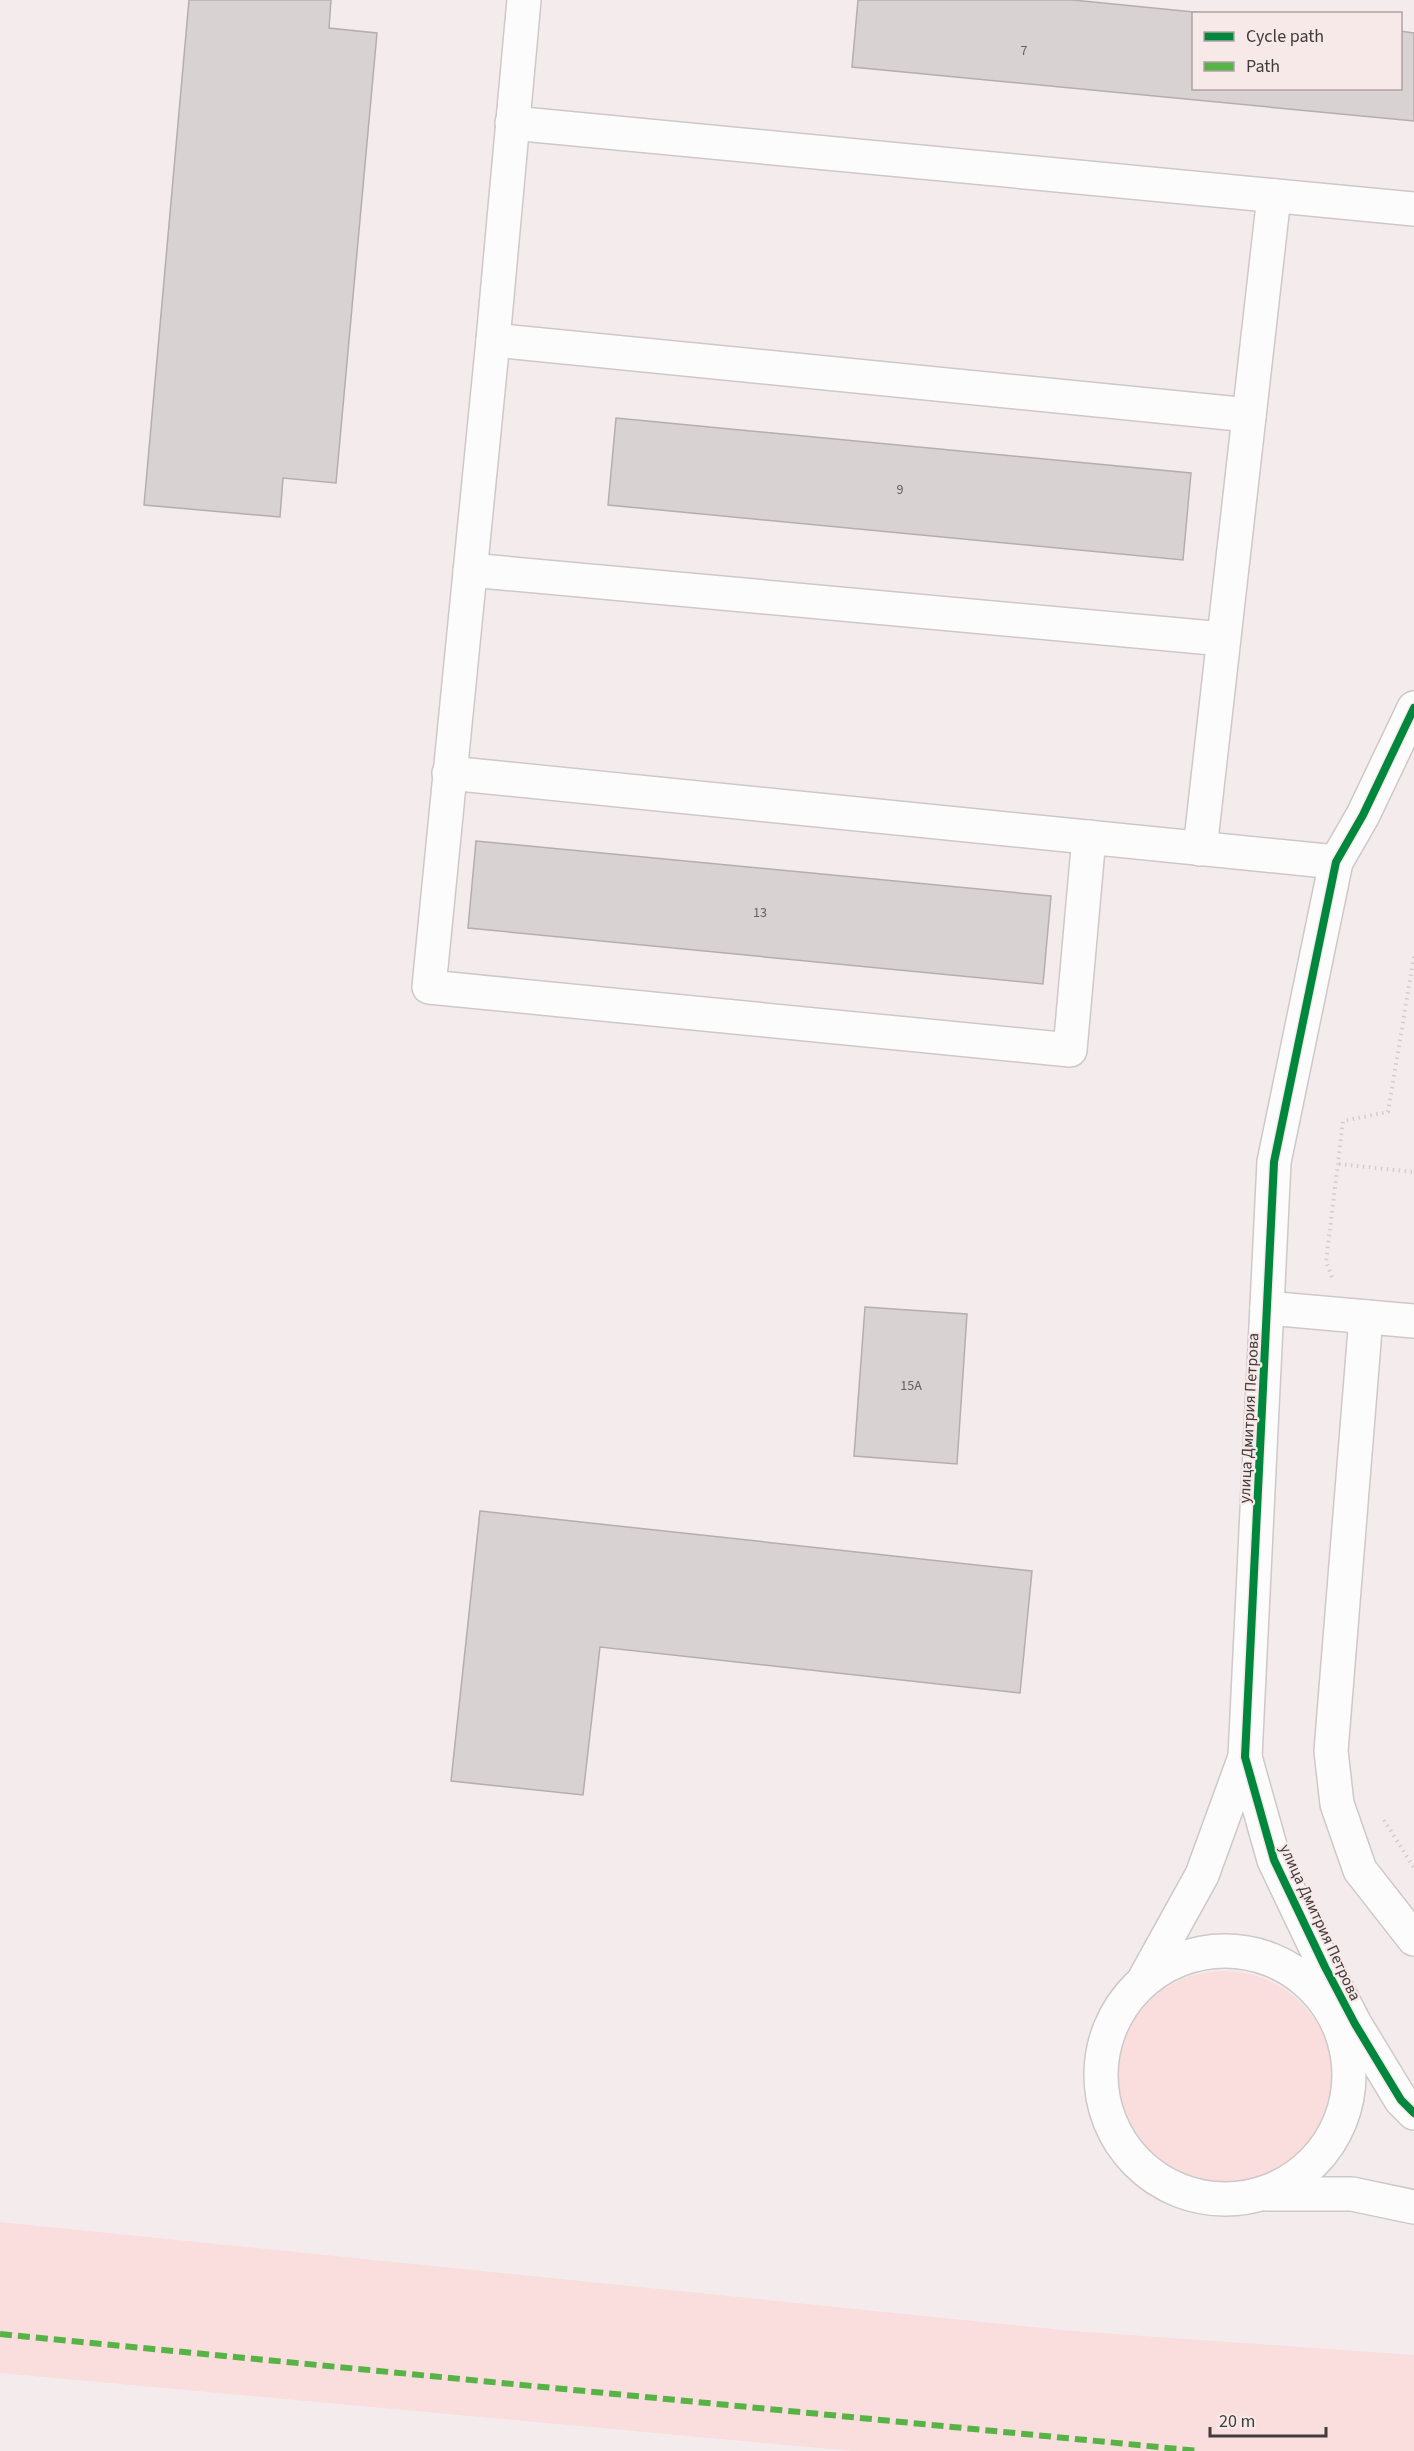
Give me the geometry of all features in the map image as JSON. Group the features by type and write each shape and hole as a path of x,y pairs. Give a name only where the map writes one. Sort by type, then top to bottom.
{"street":[{"path":"524,0 429,987 1070,1050 1089,837"},
{"path":"512,123 1414,208"},
{"path":"1200,849 1274,196"},
{"path":"493,340 1249,415"},
{"path":"470,570 1223,639"},
{"name":"улица Дмитрия Петрова","path":"1414,708 1363,815 1336,862 1274,1162 1245,1756 1274,1860 1355,2024 1401,2100 1414,2113"},
{"path":"449,773 1336,862"},
{"path":"1267,1308 1414,1321"},
{"path":"1366,1317 1331,1751 1337,1804 1360,1870 1414,1939"},
{"path":"1245,1756 1202,1875 1145,1978 1114,2017 1100,2064 1105,2112 1129,2156 1167,2186 1214,2200 1263,2194 1352,2194 1414,2207"},
{"path":"1145,1978 1188,1955 1236,1949 1283,1963 1321,1994 1345,2037 1350,2086 1336,2133 1306,2171 1263,2194"}],"path":[{"path":"1332,1276 1326,1262 1343,1121 1388,1112 1414,956"},
{"path":"1339,1164 1414,1172"}],"shaded area":[{"path":"1224,1971 1245,1973 1266,1979 1285,1989 1301,2003 1315,2019 1325,2038 1331,2059 1333,2080 1331,2101 1325,2122 1315,2141 1301,2157 1285,2171 1266,2181 1245,2187 1224,2189 1203,2187 1182,2181 1163,2171 1147,2157 1133,2141 1123,2122 1117,2101 1115,2080 1117,2059 1123,2038 1133,2019 1147,2003 1163,1989 1182,1979 1203,1973"},
{"path":"0,2222 1073,2331 1414,2355 1414,2451 851,2451 0,2373"}],"building":[{"path":"189,0 331,0 329,28 377,33 336,483 283,478 280,517 144,505"},
{"path":"858,0 1073,0 1194,12 1192,12 1192,90 1402,90 1402,31 1414,33 1414,121 852,67"},
{"path":"616,418 1191,473 1183,560 608,505"},
{"path":"476,841 1051,896 1043,984 468,928"},
{"path":"865,1307 967,1314 957,1464 854,1456"},
{"path":"480,1511 1032,1571 1020,1693 600,1647 583,1795 451,1781"}],"marked path":[{"path":"0,2334 1199,2451"}],"cycle path":[{"path":"1414,708 1363,815 1336,862 1274,1162 1245,1757 1274,1860 1355,2024 1401,2100 1414,2113"}]}
